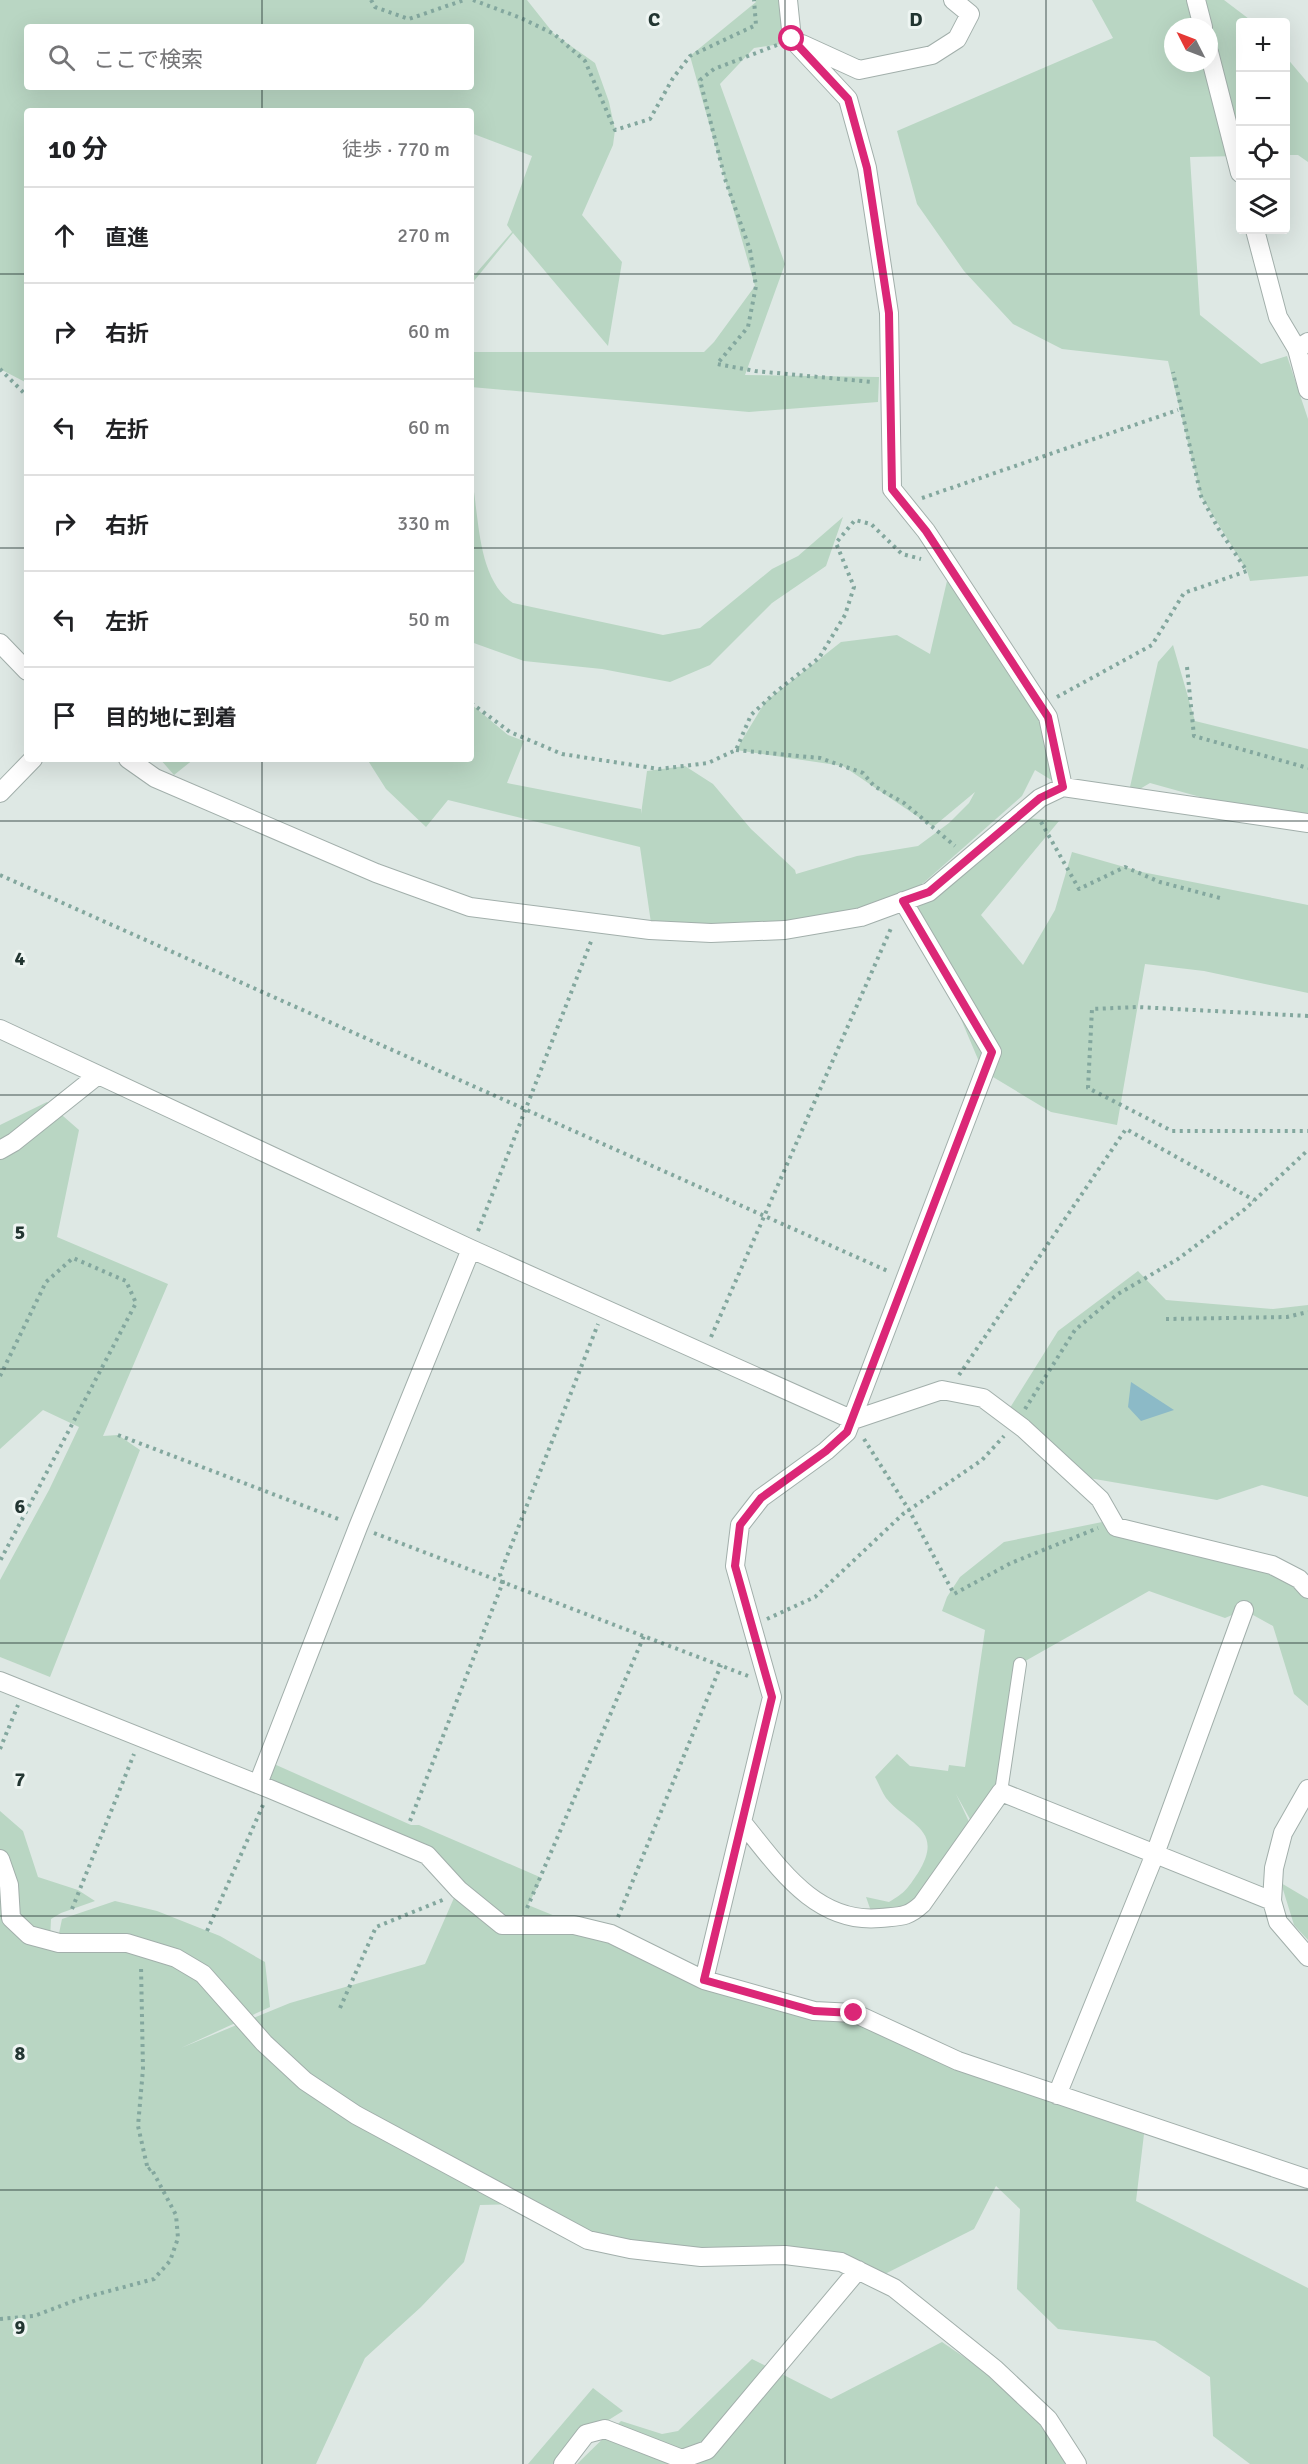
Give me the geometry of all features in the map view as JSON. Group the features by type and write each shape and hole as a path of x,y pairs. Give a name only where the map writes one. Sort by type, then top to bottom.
{"street":[{"path":"788,0 792,39 848,99 867,168 887,302 892,489 940,554 1048,717 1063,787"},
{"path":"792,39 859,70 932,55 957,39 970,14 953,0"},
{"path":"1196,0 1201,18"},
{"path":"1214,72 1236,157"},
{"path":"1256,234 1278,317 1303,345 1308,390"},
{"path":"0,643 24,669"},
{"path":"0,793 30,762"},
{"path":"132,762 155,778 400,883 470,907 650,930 711,933 785,930 861,917 929,892 1040,798 1063,787 1308,823"},
{"path":"704,1980 772,1697 735,1566 740,1525 761,1498 826,1451 847,1432 992,1052 903,901"},
{"path":"0,1029 471,1249 853,1420 942,1390 983,1398 1017,1423 1100,1499 1116,1527 1272,1565 1299,1579 1308,1589"},
{"path":"0,1150 14,1142 98,1075"},
{"path":"264,1786 358,1527 471,1249"},
{"path":"1057,2095 1155,1854 1244,1610"},
{"path":"0,1681 264,1786 427,1855 459,1890 502,1925 574,1925 611,1934 704,1980 814,2011 854,2013 958,2061 1308,2180"},
{"path":"1308,1789 1283,1833 1274,1868 1272,1901 1278,1922 1308,1957"},
{"path":"742,1822 791,1881 828,1910 869,1919 909,1915 922,1904 1001,1792 1272,1901"},
{"path":"0,1859 9,1885 11,1918 29,1935 59,1943 127,1943 176,1958 202,1974 264,2043 305,2081 356,2115 588,2240 630,2249 701,2257 785,2255 841,2262 894,2288 995,2369 1048,2420 1077,2464"},
{"path":"563,2464 586,2434 605,2428 682,2459 707,2450 858,2270"}],"lane":[{"path":"1001,1792 1020,1664"}],"path":[{"path":"371,0 375,8 409,19 464,0"},
{"path":"473,0 521,18 554,34 585,62 615,130 650,119 673,78 690,56 756,25 754,0"},
{"path":"792,39 714,69 700,80 724,179 750,250 756,286 748,327 717,364 755,371 890,384"},
{"path":"0,369 24,393"},
{"path":"1041,706 1152,645 1184,593 1247,571 1218,528 1201,496 1173,372"},
{"path":"904,504 1178,410"},
{"path":"736,750 752,715 777,691 819,658 845,615 854,587 836,543 855,520 871,524 902,554 921,559 940,554"},
{"path":"1187,667 1194,736 1308,768"},
{"path":"474,705 510,732 561,754 658,769 708,763 736,750 820,758 863,773 873,786 904,803 970,857"},
{"path":"1031,806 1079,889 1125,867 1160,882 1220,898"},
{"path":"0,876 905,1279"},
{"path":"708,1343 903,901"},
{"path":"471,1249 598,923"},
{"path":"1308,1016 1137,1007 1092,1009 1088,1088 1172,1131 1308,1131"},
{"path":"948,1391 1126,1129 1254,1200"},
{"path":"753,1625 815,1597 909,1510 982,1460 1017,1423 1075,1330 1118,1294 1178,1259 1254,1200 1308,1150"},
{"path":"0,1376 46,1282 73,1258 126,1281 136,1303 0,1561"},
{"path":"410,1821 503,1582 500,1574 604,1308"},
{"path":"1166,1319 1287,1317 1308,1312"},
{"path":"853,1420 909,1510 954,1594 1011,1563 1082,1535 1112,1520"},
{"path":"118,1435 769,1684"},
{"path":"520,1925 644,1636"},
{"path":"611,1934 721,1665"},
{"path":"0,1749 24,1690"},
{"path":"72,1909 141,1737"},
{"path":"207,1931 264,1786"},
{"path":"340,2008 376,1927 439,1903 459,1890"},
{"path":"0,2319 34,2316 79,2299 154,2279 170,2261 178,2238 176,2215 151,2168 148,2170 138,2126 143,2069 141,1947"}],"green space":[{"path":"0,0 527,0 554,34 595,63 609,102 615,130 613,145 582,215 622,262 608,346 513,233 474,281 474,276 512,232 507,225 532,156 474,134 474,108 24,108 24,381 0,369"},
{"path":"754,0 784,0 788,43 754,48 720,84 785,264 745,375 879,377 878,402 749,412 474,387 474,352 704,352 755,286 690,56 756,2"},
{"path":"1092,0 1224,0 1248,18 1236,18 1236,156 1190,157 1200,315 1261,364 1287,356 1308,419 1308,576 1250,581 1247,571 1201,496 1168,361 1062,349 1013,324 964,271 917,204 897,131 1113,38"},
{"path":"1290,62 1308,83 1308,162 1298,155 1290,155"},
{"path":"474,493 485,560 503,595 513,603 663,635 700,628 772,569 798,556 843,517 826,566 772,603 710,665 670,682 602,669 524,661 474,643"},
{"path":"947,581 1048,717 1053,781 1035,770 1022,796 903,901 793,929 651,923 640,847 448,800 426,827 386,789 369,762 474,762 474,707 508,735 524,741 507,783 641,809 641,814 647,771 685,766 713,784 751,829 795,870 796,874 857,856 918,846 949,823 969,803 975,792 933,827 843,766 736,750 765,702 841,642 897,635 930,654"},
{"path":"1173,645 1195,721 1308,749 1308,823 1276,818 1150,783 1128,796 1158,662"},
{"path":"163,762 190,762 174,775"},
{"path":"1027,818 1059,821 981,915 1023,965 1055,910 1072,852 1142,872 1308,905 1308,993 1204,971 1145,964 1117,1125 1051,1112 983,1071 910,899"},
{"path":"47,1102 79,1130 57,1237 168,1284 103,1436 118,1435 140,1450 50,1677 0,1657 0,1580 49,1490 79,1427 43,1410 0,1449 0,1125"},
{"path":"1138,1271 1166,1300 1273,1309 1308,1305 1308,1497 1262,1485 1217,1500 1083,1477 1008,1411 1058,1331"},
{"path":"1112,1520 1256,1561 1308,1593 1308,1706 1294,1694 1273,1626 1244,1610 1225,1618 1149,1591 1020,1664 1006,1782 971,1821 956,1794 971,1826 914,1910 872,1914 866,1897 889,1902 903,1893 918,1873 928,1847 926,1837 921,1830 886,1798 875,1777 897,1754 910,1766 948,1771 949,1765 965,1767 985,1630 942,1611 947,1597 960,1577 1004,1542"},
{"path":"274,1764 411,1825 419,1825 542,1878 528,1905 744,1993 855,2024 998,2074 1144,2134 1136,2201 1308,2288 1308,2464 1250,2464 1213,2436 1210,2377 1155,2341 1058,2329 1017,2289 1020,2209 996,2186 974,2229 875,2279 825,2260 594,2241 521,2204 480,2205 464,2262 421,2307 365,2358 316,2464 0,2464 0,1811 23,1831 38,1877 78,1890 95,1901 51,1919 50,1941 57,1943 62,1919 115,1901 157,1911 220,1936 265,1962 270,2007 181,2048 290,2003 425,1964 457,1891 427,1855 261,1785"},
{"path":"1281,1883 1308,1899 1308,1940 1294,1925"},
{"path":"942,2342 1030,2402 1070,2464 577,2464 621,2421 662,2434 678,2431 752,2359 831,2399"},
{"path":"593,2388 623,2411 586,2434 564,2464 528,2464"}],"water":[{"path":"1131,1382 1174,1410 1141,1421 1128,1407"}],"route":[{"path":"792,39 848,99 867,168 889,313 892,489 926,531 1048,717 1063,787 1040,798 929,892 903,901 992,1052 847,1432 826,1451 761,1498 740,1525 735,1566 772,1697 704,1980 814,2011 854,2013"}]}
